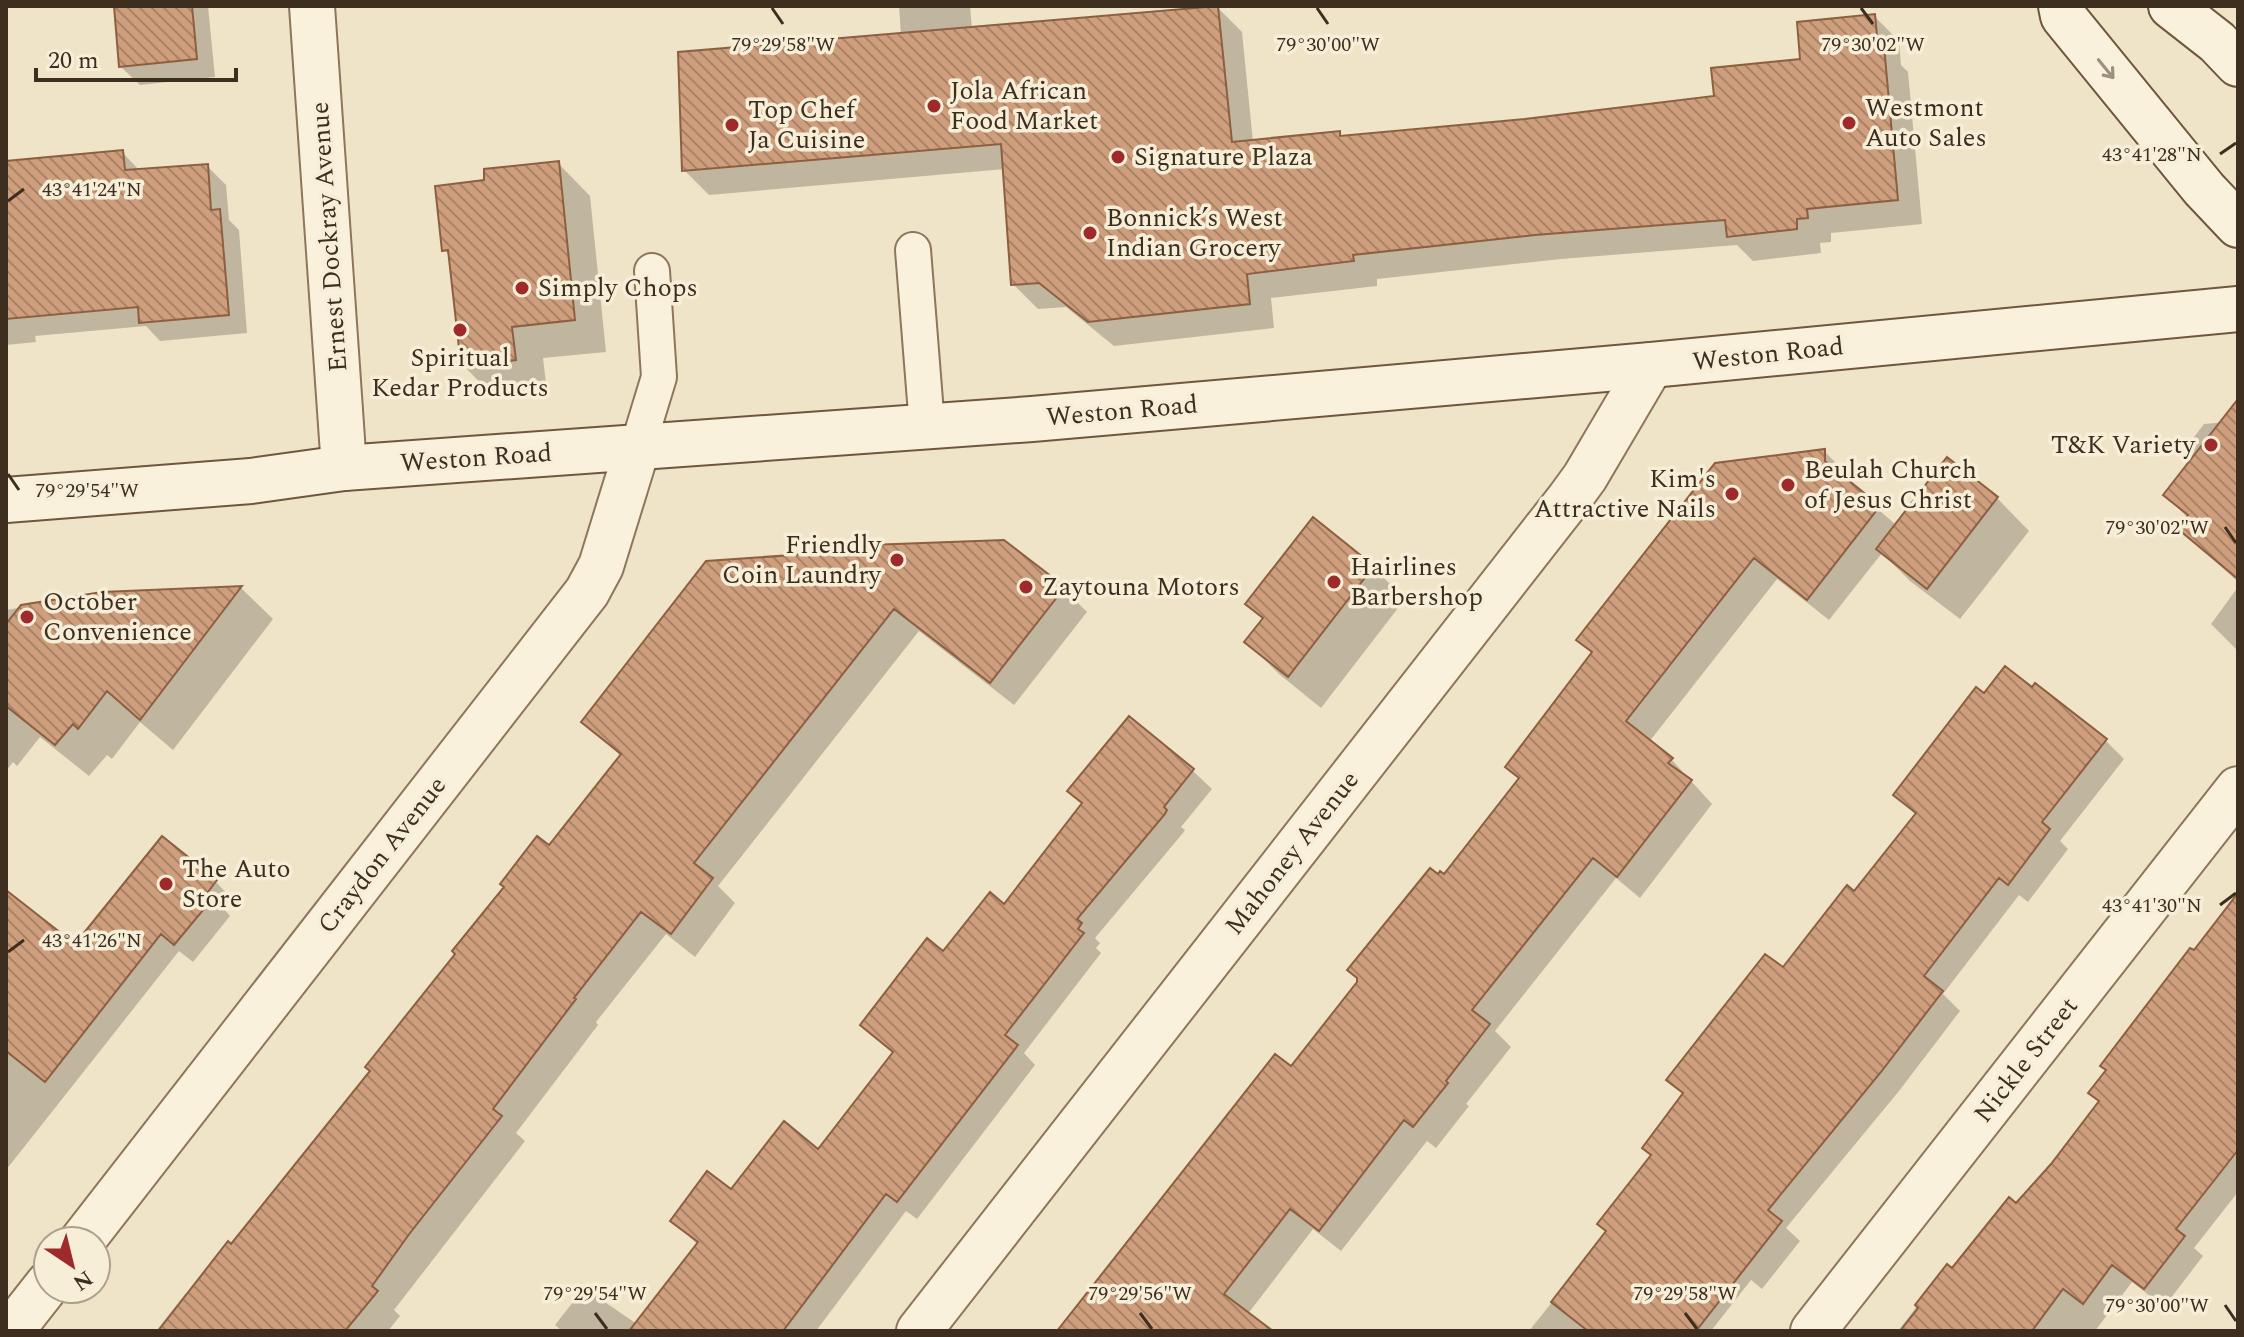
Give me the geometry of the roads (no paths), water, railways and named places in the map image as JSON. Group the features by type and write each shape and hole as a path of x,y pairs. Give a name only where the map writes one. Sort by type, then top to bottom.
{"street":[{"name":"Ernest Dockray Avenue","path":"312,6 344,468"},
{"path":"2061,6 2063,16 2204,189 2238,225"},
{"path":"2171,6 2231,45"},
{"name":"Weston Road","path":"6,500 251,481 344,468 927,426 1651,365 2238,309"},
{"name":"Mahoney Avenue","path":"919,1331 1569,499 1651,365"},
{"name":"Craydon Avenue","path":"94,1225 587,592 601,566 638,446"},
{"name":"Nickle Street","path":"1813,1331 2238,789"},
{"path":"11,1331 32,1304"}],"lane":[{"path":"913,250 927,426"},
{"path":"638,446 659,377 652,271"}],"place":[{"name":"Jola African Food Market","path":"934,106"},
{"name":"Westmont Auto Sales","path":"1849,123"},
{"name":"Top Chef Ja Cuisine","path":"732,125"},
{"name":"Signature Plaza","path":"1118,157"},
{"name":"Bonnick’s West Indian Grocery","path":"1090,233"},
{"name":"Simply Chops","path":"522,288"},
{"name":"Spiritual Kedar Products","path":"460,330"},
{"name":"T&K Variety","path":"2211,445"},
{"name":"Beulah Church of Jesus Christ","path":"1788,485"},
{"name":"Kim's Attractive Nails","path":"1732,494"},
{"name":"Friendly Coin Laundry","path":"897,560"},
{"name":"Hairlines Barbershop","path":"1334,582"},
{"name":"Zaytouna Motors","path":"1026,587"},
{"name":"October Convenience","path":"27,617"},
{"name":"The Auto Store","path":"166,884"}]}
